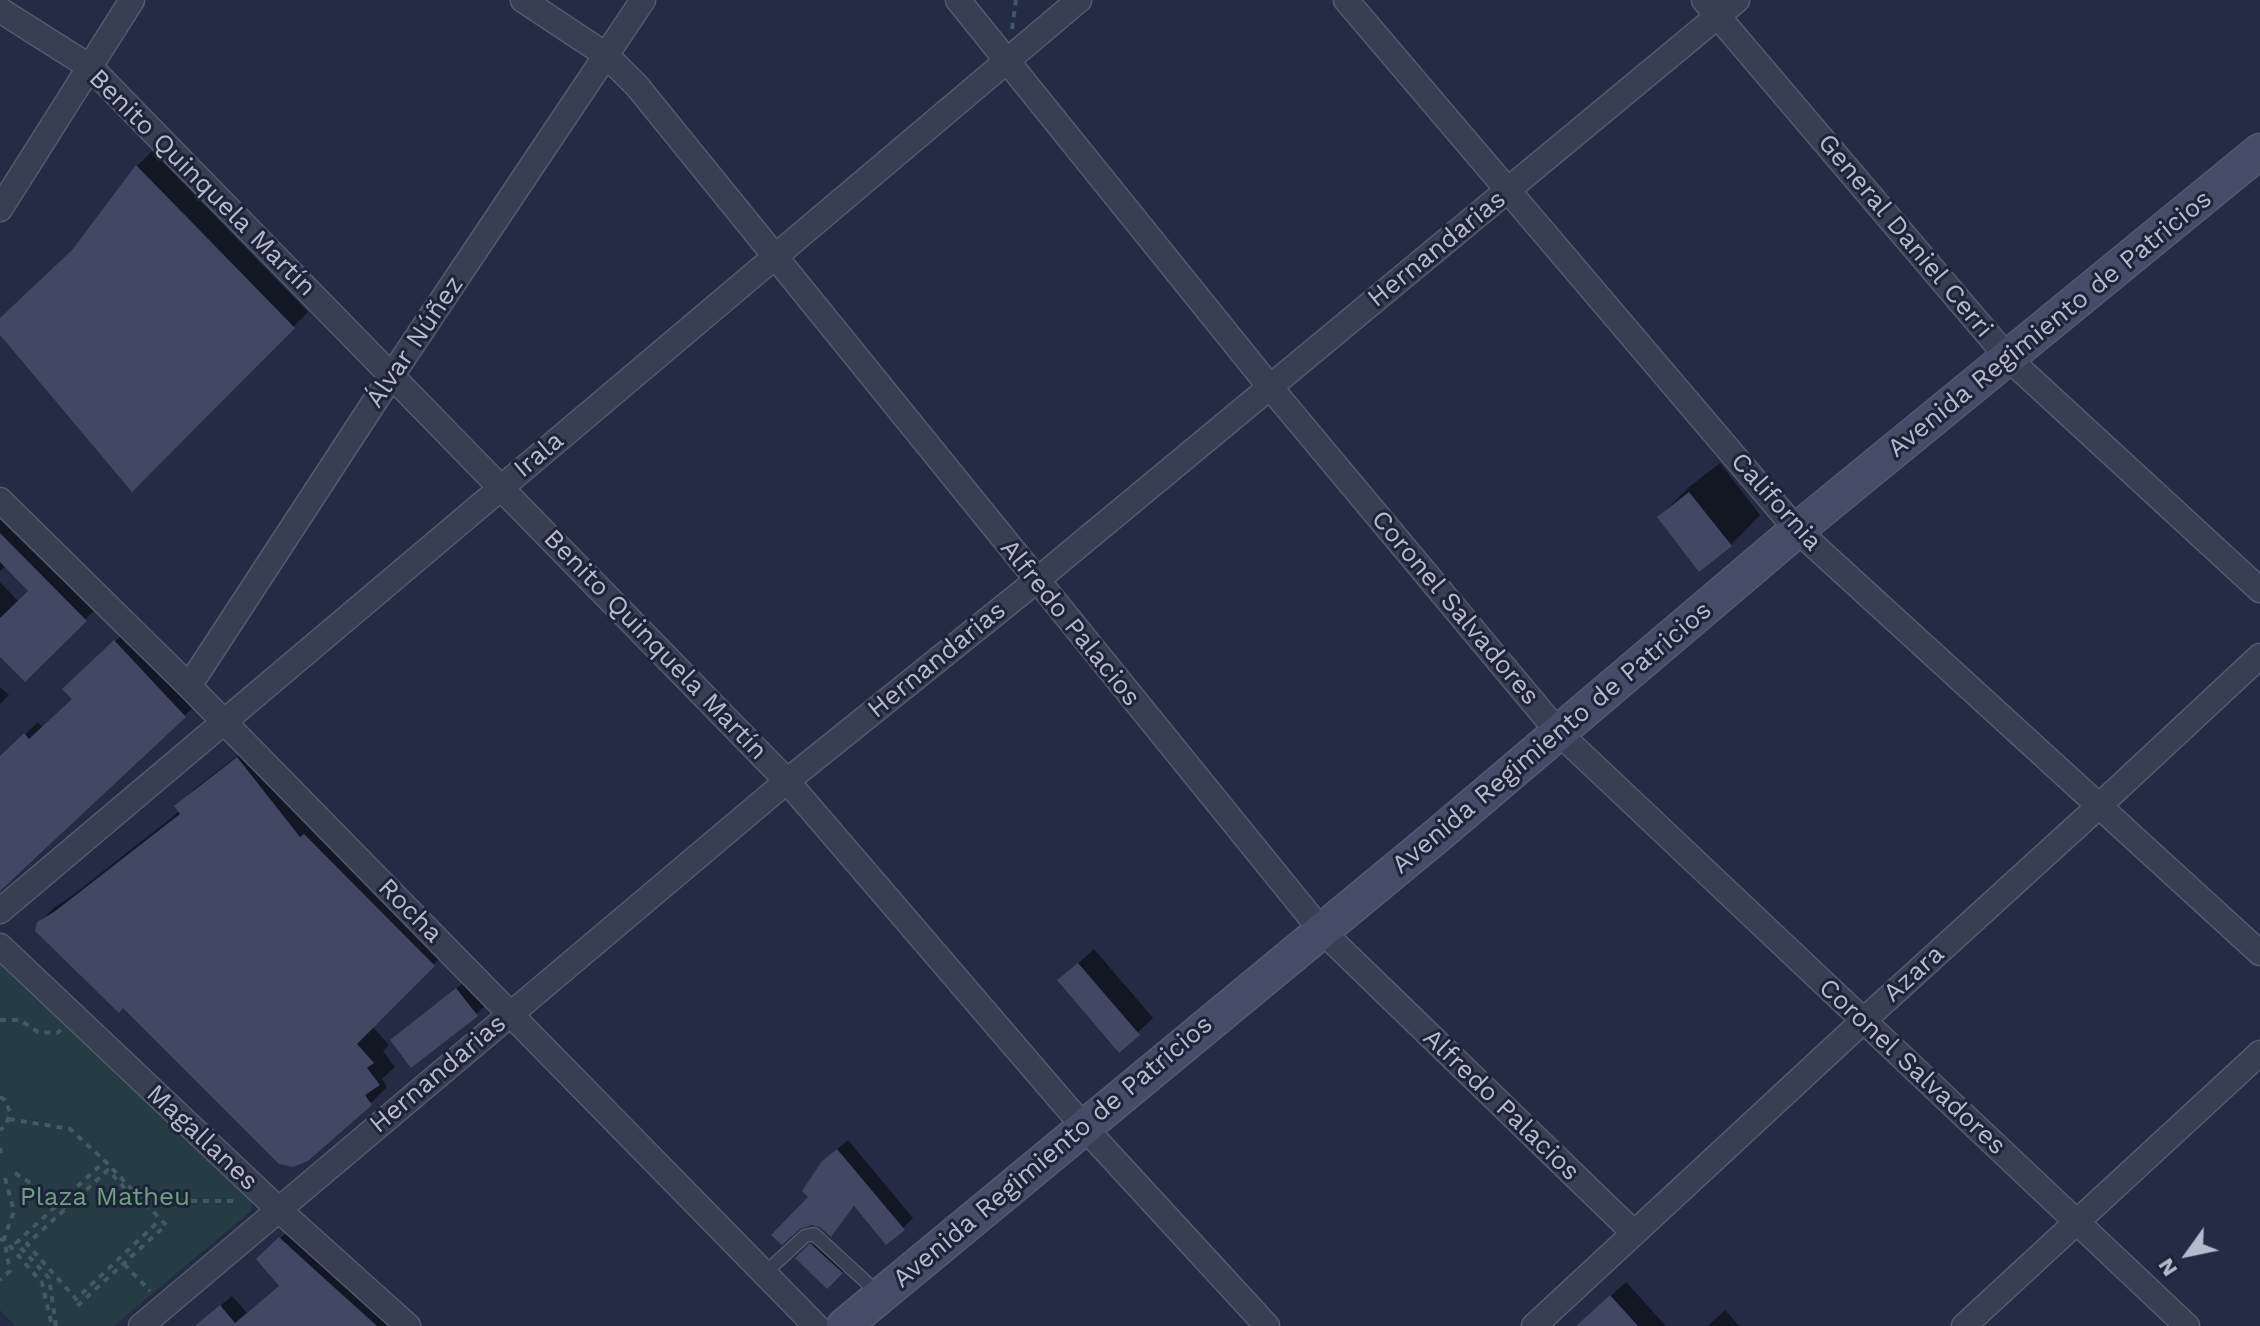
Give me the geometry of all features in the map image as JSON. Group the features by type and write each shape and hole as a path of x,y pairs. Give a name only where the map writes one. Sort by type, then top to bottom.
{"main road":[{"name":"Avenida Regimiento de Patricios","path":"844,1326 1559,733 1797,530 2255,166"}],"street":[{"path":"0,209 132,0"},
{"name":"Alfredo Palacios","path":"523,0 606,55 637,86 1321,930 1634,1233"},
{"name":"Álvar Núñez","path":"189,686 643,0"},
{"name":"Coronel Salvadores","path":"958,0 1270,387 1559,733 2187,1326"},
{"name":"Irala","path":"0,911 1079,0"},
{"name":"California","path":"1346,0 1797,530 2260,953"},
{"name":"Hernandarias","path":"141,1326 787,781 1036,581 1508,191 1710,8 1737,0"},
{"name":"General Daniel Cerri","path":"1710,8 2009,359 2260,590"},
{"name":"Benito Quinquela Martín","path":"0,10 90,67 787,781 1084,1127 1267,1326"},
{"name":"Rocha","path":"0,500 189,686 816,1326"},
{"name":"Azara","path":"1534,1326 2260,656"},
{"name":"Magallanes","path":"0,946 278,1209 408,1326"},
{"path":"1964,1326 2260,1053"}],"lane":[{"path":"765,1273 805,1236 814,1234 881,1295"}],"path":[{"path":"0,1020 20,1020 38,1032 57,1033 74,1017"},
{"path":"0,1097 9,1106 9,1119 0,1130"},
{"path":"9,1119 70,1129 166,1225 76,1307"},
{"path":"54,1326 49,1278 16,1243 105,1161"},
{"path":"133,1193 131,1195 108,1170 27,1244 76,1299 159,1221"},
{"path":"15,1173 66,1208"},
{"path":"0,1280 10,1271 2,1240 14,1211 5,1178"},
{"path":"143,1201 236,1201"},
{"path":"2,1240 42,1283 54,1326"},
{"path":"124,1264 165,1306"}],"green space":[{"name":"Plaza Matheu","path":"0,952 253,1192 251,1211 114,1326 15,1326 0,1310"}],"building":[{"path":"136,165 295,328 132,492 0,335 0,318 72,250"},
{"path":"1689,492 1732,546 1699,572 1657,517"},
{"path":"0,533 87,621 25,682 0,657 0,618 28,591 0,562"},
{"path":"114,640 186,717 0,891 0,756 24,733 29,739 72,699 62,689"},
{"path":"237,757 300,837 304,834 435,966 357,1044 374,1063 367,1068 380,1085 365,1095 372,1105 308,1161 293,1167 279,1164 123,1008 119,1013 35,931 37,922 180,814 174,806"},
{"path":"1078,963 1140,1035 1119,1053 1057,980"},
{"path":"456,988 478,1016 411,1068 390,1040"},
{"path":"837,1149 905,1230 886,1245 854,1206 831,1237 820,1227 812,1225 800,1229 782,1245 771,1235 808,1197 802,1191 822,1161"},
{"path":"279,1237 377,1326 195,1326 220,1305 235,1323 279,1286 256,1259"},
{"path":"809,1244 843,1273 827,1289 795,1258"},
{"path":"1610,1295 1638,1326 1576,1326"}]}
